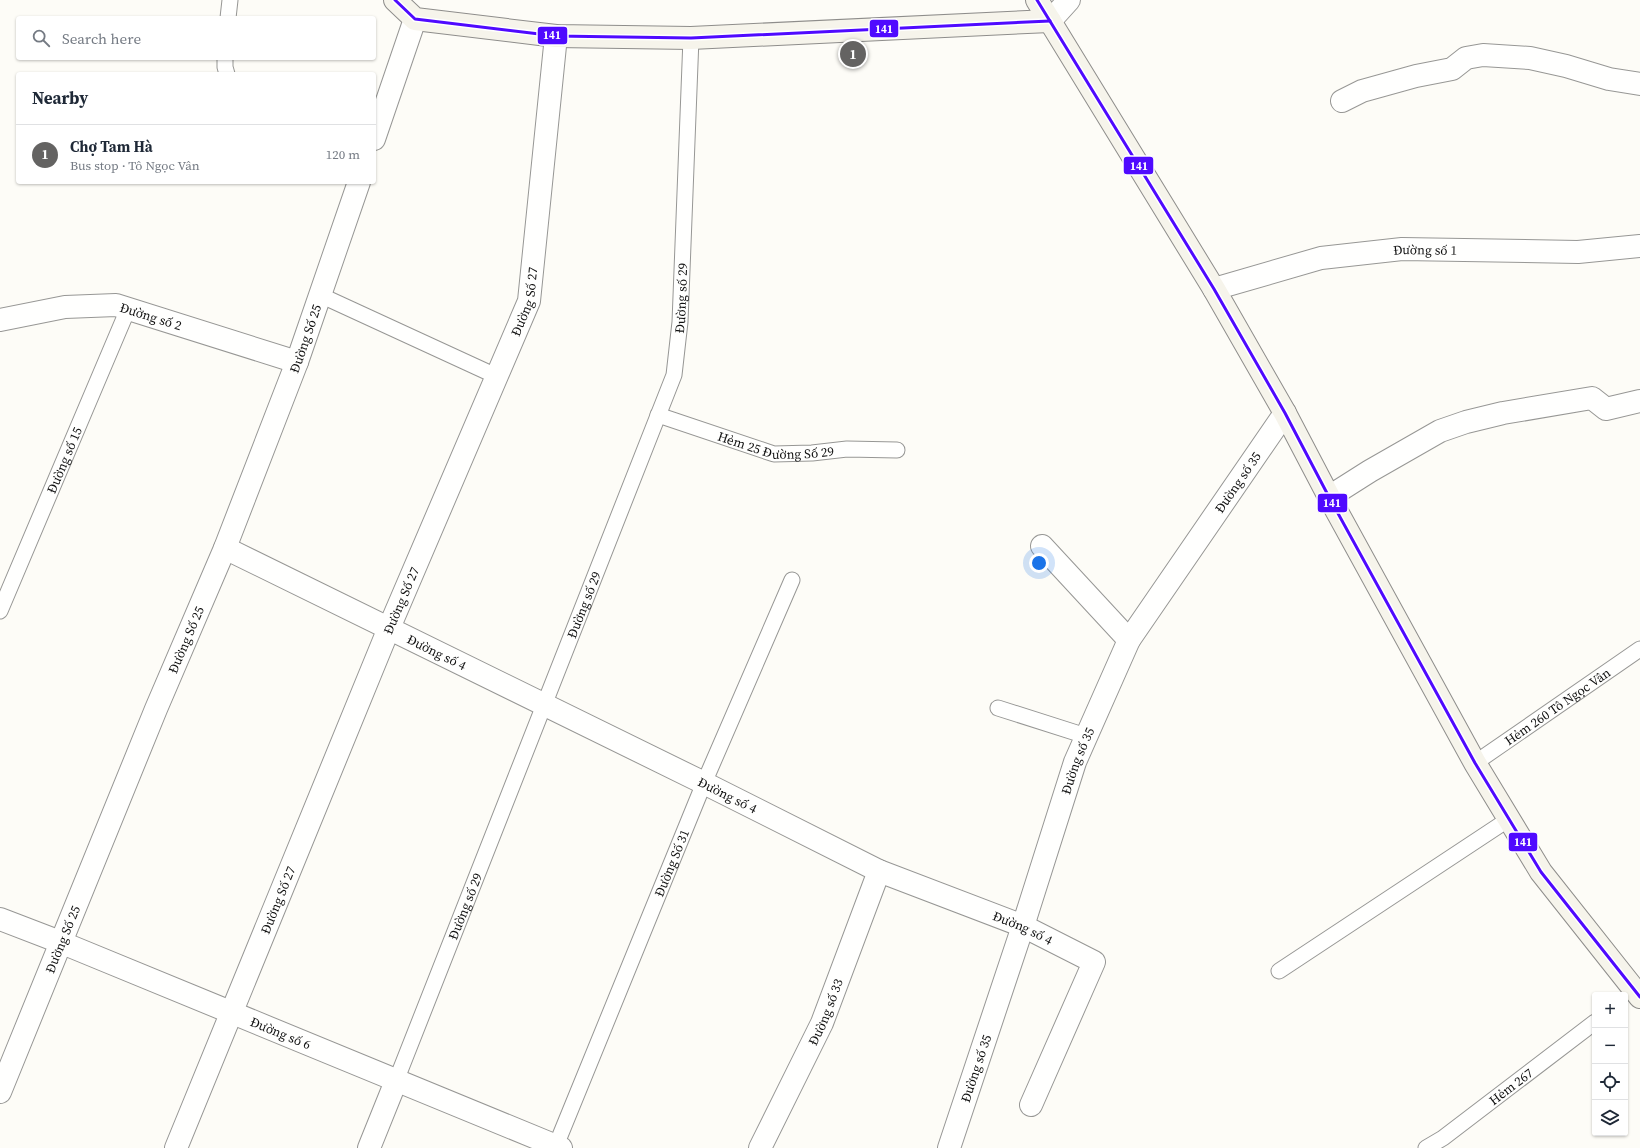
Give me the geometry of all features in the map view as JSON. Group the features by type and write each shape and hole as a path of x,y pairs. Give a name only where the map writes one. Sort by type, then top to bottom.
{"main road":[{"path":"395,0 415,19 556,36 691,38 1050,21"},
{"path":"1038,0 1214,289 1285,413 1329,497 1475,763 1509,820 1541,872 1634,996"}],"street":[{"path":"1050,21 1069,0"},
{"path":"376,133 415,19"},
{"name":"Đường Số 27","path":"176,1148 389,628 529,301 556,36"},
{"path":"1342,101 1362,91 1416,76 1452,69 1466,58 1483,56 1530,58 1566,66 1609,79 1640,84"},
{"name":"Đường Số 25","path":"0,1092 156,709 225,548 297,362 358,184"},
{"name":"Đường số 1","path":"1214,289 1321,258 1402,249 1578,252 1640,246"},
{"name":"Đường số 2","path":"0,320 65,307 116,306 297,362"},
{"path":"1329,497 1410,447 1440,431 1466,422 1503,413 1592,398 1606,409 1640,401"},
{"name":"Đường số 35","path":"949,1148 1023,926 1075,762 1129,640 1285,413"},
{"path":"1042,546 1129,640"},
{"name":"Đường số 4","path":"225,548 704,783 879,871 1023,926 1094,962 1031,1105"},
{"name":"Đường số 33","path":"760,1148 822,1023 879,871"},
{"name":"Đường số 6","path":"0,919 60,942 557,1147"},
{"name":"Đường số 29","path":"369,1148 396,1081"}],"lane":[{"path":"228,16 230,0"},
{"name":"Đường số 29","path":"396,1081 674,375 680,322 691,38"},
{"path":"226,60 226,72"},
{"path":"320,295 496,376"},
{"name":"Đường số 15","path":"0,611 128,309"},
{"name":"Hẻm 25 Đường Số 29","path":"658,415 774,454 812,453 847,449 897,450"},
{"name":"Đường Số 31","path":"557,1147 704,783 792,580"},
{"name":"Hẻm 260 Tô Ngọc Vân","path":"1475,763 1640,648"},
{"path":"998,708 1086,736"},
{"path":"1279,971 1509,820"},
{"name":"Hẻm 267","path":"1426,1148 1447,1143 1592,1024"}],"transit line":[{"name":"141","path":"395,0 415,19 556,36 691,38 1050,21"},
{"name":"141","path":"1037,0 1214,289 1285,413 1329,497 1475,763 1541,872 1640,997"}],"place":[{"name":"Chợ Tam Hà","path":"853,54"}]}
